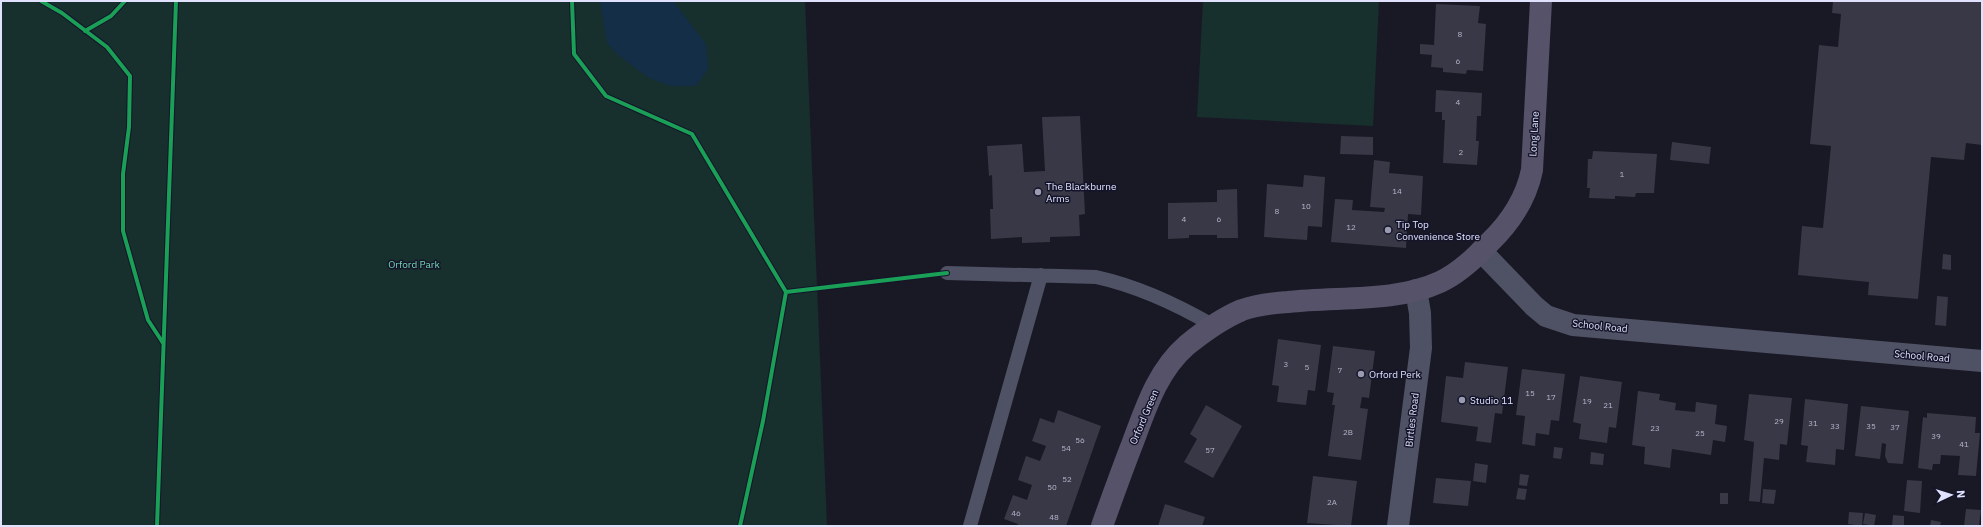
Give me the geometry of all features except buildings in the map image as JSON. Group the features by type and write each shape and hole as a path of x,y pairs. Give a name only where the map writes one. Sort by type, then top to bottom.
{"main road":[{"name":"Long Lane","path":"1481,251 1517,209 1529,183 1533,154 1541,1"},
{"path":"1214,326 1242,310 1268,304 1381,296 1416,290 1441,282 1463,267 1481,251"},
{"name":"Orford Green","path":"1102,526 1150,398 1166,370 1186,346 1214,326"}],"street":[{"name":"School Road","path":"1481,251 1521,296 1546,316 1573,325 1982,361"},
{"name":"Birtles Road","path":"1398,526 1421,348 1420,313 1416,290"}],"lane":[{"path":"947,273 1096,277 1112,280 1180,307 1214,326"},
{"path":"970,526 1041,275"}],"green space":[{"name":"Orford Park","path":"1,1 805,1 827,526 1,526"},
{"path":"1203,1 1379,1 1373,126 1197,117"}],"water":[{"path":"600,1 673,1 706,44 708,69 696,86 671,86 649,78 618,55 607,43"}],"cycle path":[{"path":"41,1 62,13 107,47 130,76 129,127 123,174 123,231 148,320 163,343"},
{"path":"85,31 111,16 125,1"},
{"path":"157,526 176,1"},
{"path":"572,1 574,54 606,96 692,134 786,292"},
{"path":"740,526 763,421 786,292 947,273"}],"place":[{"name":"The Blackburne Arms","path":"1038,192"},
{"name":"Tip Top Convenience Store","path":"1388,230"},
{"name":"Orford Perk","path":"1361,374"},
{"name":"Studio 11","path":"1462,400"}]}
